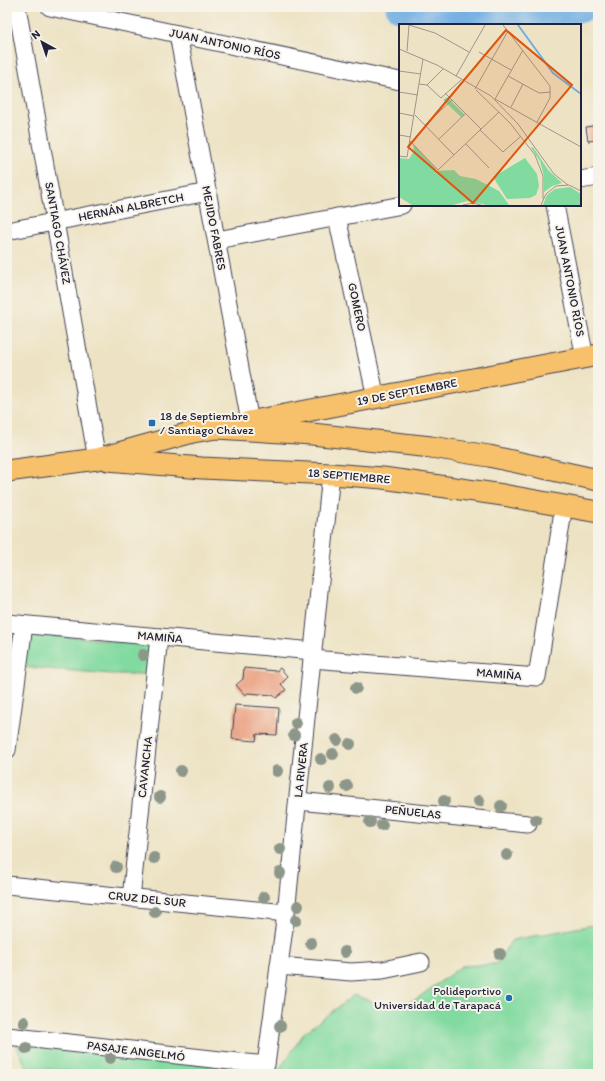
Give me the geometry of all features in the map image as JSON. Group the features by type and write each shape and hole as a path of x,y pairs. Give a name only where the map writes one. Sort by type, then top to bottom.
{"main road":[{"name":"19 DE SEPTIEMBRE","path":"216,428 592,357"},
{"path":"7,472 97,459 150,443 216,428 312,434 431,447 489,456 598,480"},
{"name":"18 SEPTIEMBRE","path":"97,459 202,468 331,474 442,486 564,505 598,512"}],"street":[{"name":"SANTIAGO CHÁVEZ","path":"17,7 97,459"},
{"name":"JUAN ANTONIO RÍOS","path":"50,7 399,81"},
{"name":"MEJIDO FABRES","path":"178,34 250,422"},
{"path":"581,180 598,177"},
{"name":"HERNÁN ALBRETCH","path":"7,231 208,192"},
{"path":"217,240 337,216 399,206"},
{"name":"JUAN ANTONIO RÍOS","path":"555,206 592,357"},
{"name":"GOMERO","path":"337,216 376,398"},
{"name":"LA RIVERA","path":"266,1065 286,913 331,474"},
{"name":"MAMIÑA","path":"7,623 159,637 312,655 537,677 564,505"},
{"path":"7,750 24,625"},
{"name":"CAVANCHA","path":"131,898 159,637"},
{"name":"PEÑUELAS","path":"298,801 528,824"},
{"name":"CRUZ DEL SUR","path":"7,885 286,913"},
{"path":"279,966 351,972 384,970 422,962"},
{"name":"PASAJE ANGELMÓ","path":"7,1036 266,1065"}],"green space":[{"path":"7,631 162,645 149,674 112,674 7,666"},
{"name":"Polideportivo Universidad de Tarapacá","path":"598,924 598,1074 271,1074 281,1067 304,1033 354,995 388,1007 415,1000 462,966 496,964 512,940"},
{"path":"14,1040 251,1071 250,1074 48,1074 47,1072 78,1072 26,1067"}],"building":[{"path":"598,125 598,140 588,141 586,127"},
{"path":"244,668 276,671 280,668 288,677 281,684 286,690 276,698 273,695 248,693 245,695 236,685 243,679"},
{"path":"235,705 279,708 277,735 257,734 256,741 232,739"}],"waterway":[{"path":"401,7 447,19 478,20 522,12 581,7"}],"place":[{"name":"18 de Septiembre / Santiago Chávez","path":"152,423"},
{"name":"Polideportivo Universidad de Tarapacá","path":"509,998"}]}
